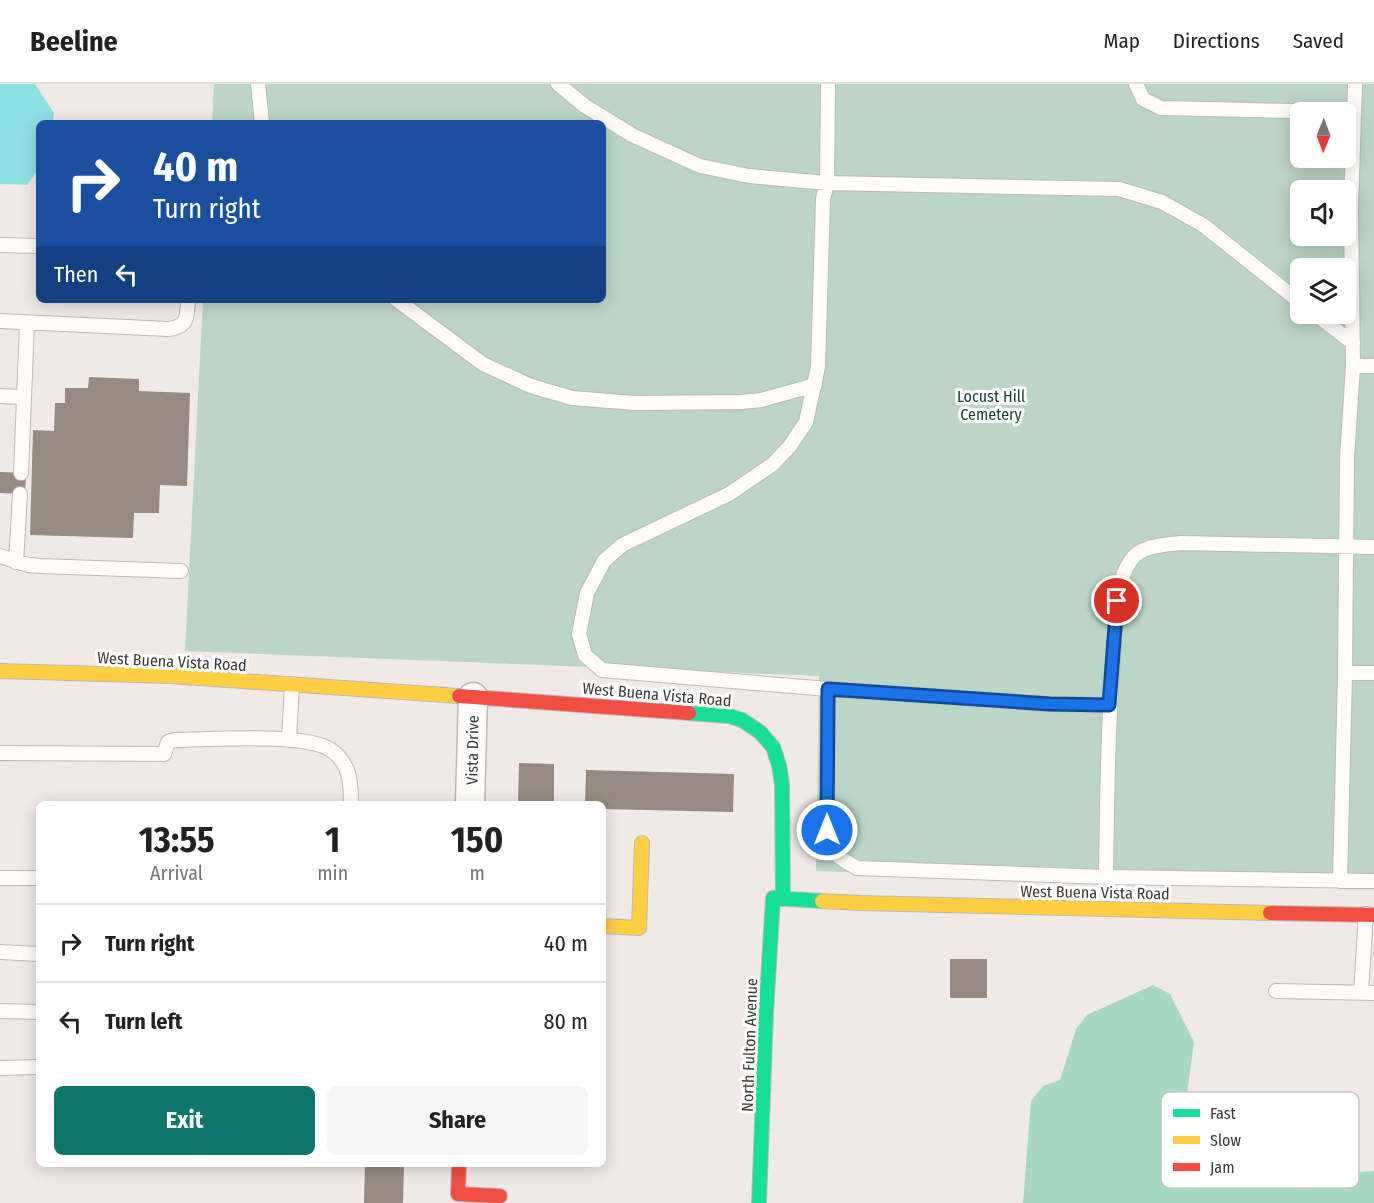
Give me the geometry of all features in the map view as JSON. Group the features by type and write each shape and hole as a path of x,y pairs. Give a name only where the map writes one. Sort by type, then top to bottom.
{"street":[{"name":"West Buena Vista Road","path":"0,671 170,676 599,705 739,718 758,729 773,746 777,757 782,780 783,899 861,903 1370,914"},
{"name":"Vista Drive","path":"470,801 473,697"},
{"path":"606,926 639,927 642,843"},
{"name":"North Fulton Avenue","path":"759,1203 773,898 783,899"},
{"path":"459,1167 458,1194 500,1196"}],"lane":[{"path":"258,84 262,120"},
{"path":"558,84 585,106 632,135 700,166 750,176 826,183 1119,189 1162,202 1203,225 1290,294"},
{"path":"828,84 818,367 806,422 790,446 773,464 729,494 622,545 604,561 587,593 579,633 585,655 602,670 828,689 1050,704 1109,705"},
{"path":"1136,84 1143,99 1161,108 1290,111"},
{"path":"1352,102 1355,84"},
{"path":"1340,881 1347,458 1353,366 1351,168"},
{"path":"0,245 36,246"},
{"path":"0,321 168,329 178,328 184,323 188,303"},
{"path":"402,303 483,364 531,386 572,398 635,403 741,402 761,400 815,385"},
{"path":"21,473 27,323"},
{"path":"1328,324 1353,343"},
{"path":"1353,366 1374,366"},
{"path":"0,396 23,397"},
{"path":"16,562 20,494"},
{"path":"1106,877 1109,705 1117,601 1122,576 1131,559 1154,546 1181,543 1374,547"},
{"path":"0,556 16,562 40,566 181,571"},
{"path":"1345,673 1374,673"},
{"path":"289,740 292,684"},
{"path":"828,689 827,830 830,845 837,856 857,868 1106,877 1374,881"},
{"path":"0,753 164,754 168,742 175,740 260,739 317,743 332,751 344,764 351,785 351,801"},
{"path":"0,878 36,878"},
{"path":"1276,991 1368,993 1370,914"},
{"path":"0,952 36,954"},
{"path":"0,1011 36,1012"},
{"path":"0,1068 36,1067"}],"green space":[{"name":"Locust Hill Cemetery","path":"214,84 1374,84 1374,889 816,871 819,676 185,651 203,303 606,303 606,120 212,120"},
{"path":"1153,985 1170,994 1194,1042 1187,1092 1161,1092 1161,1188 1359,1188 1359,1172 1374,1171 1374,1203 1023,1203 1031,1101 1043,1086 1060,1080 1076,1029 1087,1015"}],"water":[{"path":"0,84 35,84 54,113 53,120 36,120 36,172 27,185 0,184"}],"building":[{"path":"89,377 139,379 139,391 190,393 187,486 160,485 159,513 134,513 133,538 30,535 33,430 54,431 55,403 65,403 65,388 88,388"},
{"path":"0,472 26,473 25,494 0,493"},
{"path":"519,763 554,764 554,801 518,801"},
{"path":"586,770 734,774 733,812 606,809 606,801 585,801"},
{"path":"950,959 987,959 987,998 950,998"},
{"path":"365,1167 404,1167 403,1203 364,1203"}],"traffic: fast":[{"path":"689,713 729,716 742,720 760,732 773,747 782,784 783,899"},
{"path":"759,1203 773,898 822,901"}],"traffic: slow":[{"path":"0,671 170,676 459,696"},
{"path":"606,926 639,928 642,843"},
{"path":"822,901 1270,913"}],"traffic: jam":[{"path":"459,696 689,713"},
{"path":"1270,913 1374,915"},
{"path":"459,1167 458,1194 500,1196"}],"route":[{"path":"827,830 828,689 1050,704 1109,705 1117,601"}]}
